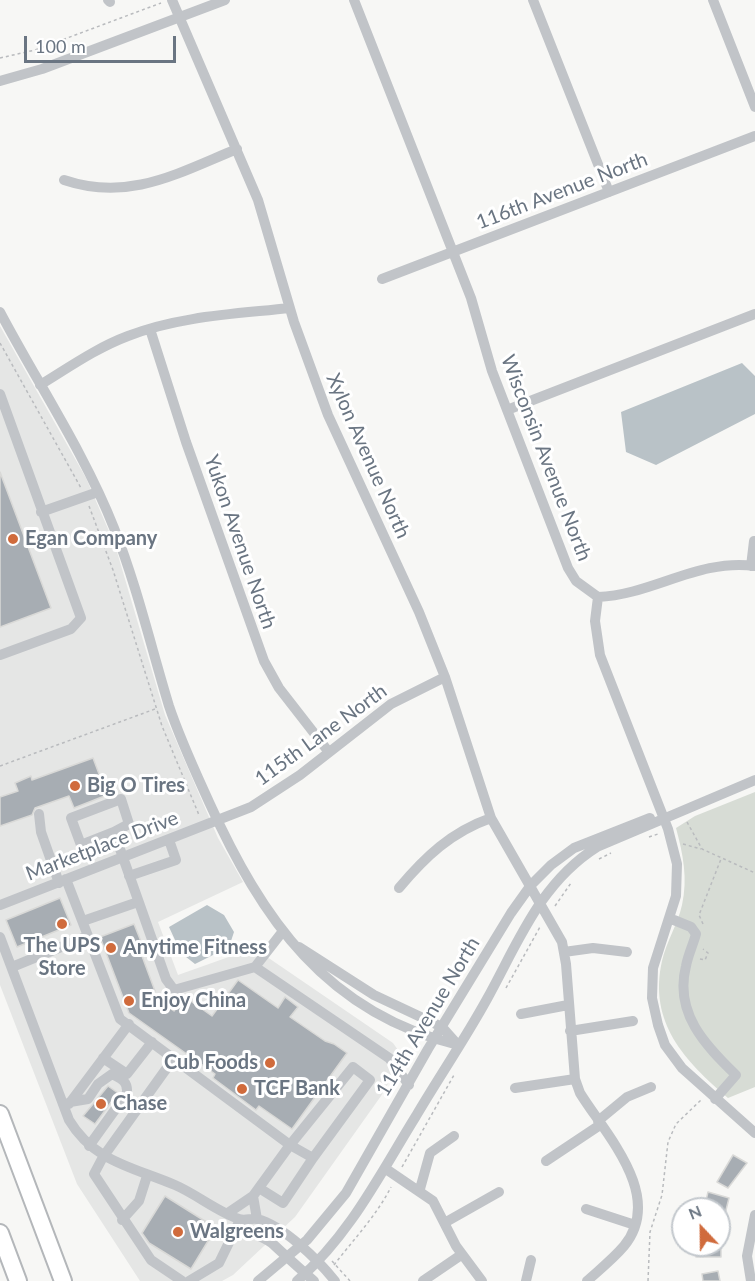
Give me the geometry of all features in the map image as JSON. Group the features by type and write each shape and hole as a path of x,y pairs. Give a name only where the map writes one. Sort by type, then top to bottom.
{"highway":[{"path":"0,1114 63,1281"},
{"path":"0,1233 18,1281"}],"street":[{"path":"0,81 42,69 225,0"},
{"name":"Wisconsin Avenue North","path":"354,0 453,252 478,319 492,371 567,568 576,581 598,597"},
{"path":"533,0 609,192"},
{"path":"713,0 755,107"},
{"name":"Xylon Avenue North","path":"169,1 180,16 264,215 290,308 336,436 419,612 445,677 491,818 558,933 564,952 575,1079"},
{"name":"116th Avenue North","path":"382,279 755,136"},
{"path":"64,180 85,187 112,189 136,187 237,149"},
{"path":"40,385 96,351 150,329 180,321 290,308"},
{"path":"507,410 755,314"},
{"path":"0,333 3,317"},
{"path":"3,317 98,492 132,579 170,708 218,821 249,884 308,962 327,980 357,1002 435,1039 458,1045"},
{"name":"Yukon Avenue North","path":"150,329 186,442 264,661 279,688 328,752"},
{"path":"0,394 81,618 71,629 0,655"},
{"path":"41,512 98,492"},
{"path":"754,541 753,566 714,567 628,594 598,597 597,638 602,662 673,845 678,883 653,968 655,1016 670,1054 712,1096 755,1133"},
{"name":"115th Lane North","path":"218,821 268,798 391,704 445,677"},
{"name":"114th Avenue North","path":"305,1279 346,1227 386,1169 458,1045 474,1023 540,901 556,880 583,856 662,817 755,780"},
{"path":"121,799 129,824 114,832 81,845 71,818 121,799"},
{"path":"39,814 40,832 83,921 120,1019 290,1144 313,1158"},
{"name":"114th Avenue North","path":"258,1281 300,1246 346,1193 442,1027 511,913 531,885 551,865 581,844 638,821 662,817"},
{"path":"399,888 435,849 457,834 491,818"},
{"name":"Marketplace Drive","path":"0,905 218,821"},
{"path":"114,832 166,979 174,990 255,967 283,931"},
{"path":"129,876 176,860 169,840"},
{"path":"83,921 138,902"},
{"path":"669,918 694,930 696,934 688,957 684,980 684,994 691,1023 706,1045 736,1075 712,1096"},
{"path":"12,967 88,936"},
{"path":"0,937 68,1106 75,1131 89,1146 103,1157 187,1191 240,1220 257,1220 300,1246 318,1261 335,1281"},
{"path":"296,945 374,995 442,1027 458,1045"},
{"path":"564,952 593,948 627,952"},
{"path":"255,967 389,1058 409,1085"},
{"path":"521,1014 568,1005"},
{"path":"570,1031 633,1022"},
{"path":"68,1106 129,1024"},
{"path":"103,1058 127,1074 152,1042"},
{"path":"174,1058 94,1170 95,1177 122,1220 151,1260 182,1281"},
{"path":"228,1213 256,1192 290,1144 353,1067 370,1080 283,1203 256,1192"},
{"path":"68,1106 88,1098 107,1075 112,1074 124,1081 127,1086 127,1093 89,1146"},
{"path":"514,1088 575,1079 580,1093 636,1187 638,1206 635,1225 624,1246 587,1281"},
{"path":"546,1161 599,1123 627,1097 651,1087"},
{"path":"420,1190 430,1153 454,1136"},
{"path":"386,1169 420,1190 437,1205 461,1255 482,1281"},
{"path":"122,1220 137,1205 147,1176"},
{"path":"256,1192 257,1220"},
{"path":"446,1222 499,1192"},
{"path":"586,1209 635,1225"},
{"path":"751,1281 747,1256 755,1215"},
{"path":"240,1220 244,1228 274,1244 305,1279"},
{"path":"189,1281 219,1263 240,1220"},
{"path":"423,1281 461,1255"},
{"path":"526,1281 531,1260"}],"path":[{"path":"0,58 35,50 169,1"},
{"path":"0,343 85,497 113,570 156,709 201,818"},
{"path":"0,766 156,709"},
{"path":"686,819 702,849"},
{"path":"648,838 658,834"},
{"path":"673,845 683,844 702,849 755,873"},
{"path":"597,861 618,850"},
{"path":"706,932 699,915 722,858"},
{"path":"556,905 576,876"},
{"path":"688,957 705,960 708,953 703,949"},
{"path":"648,1281 650,1232 662,1195 670,1134 684,1115 712,1096"},
{"path":"350,1281 336,1263 390,1190"}],"shaded area":[{"path":"0,326 86,478 115,545 165,715 218,838 243,882 158,922 178,975 254,948 393,1043 403,1057 381,1096 295,1217 233,1275 222,1281 140,1281 77,1184 0,985"},
{"path":"742,363 755,376 755,414 656,465 626,452 621,412"},
{"path":"755,792 755,1087 728,1098 698,1070 674,1039 665,1022 660,1003 659,983 662,961 684,895 684,866 676,828 695,816"},
{"path":"207,905 224,915 234,932 229,947 195,964 181,953 169,927"}],"building":[{"name":"Egan Company","path":"0,472 51,608 0,627"},
{"path":"93,758 107,795 74,808 69,796 35,808 32,815 0,826 0,797 18,791 15,783 31,776 32,780"},
{"path":"60,898 71,925 17,947 6,920"},
{"name":"Cub Foods","path":"134,924 146,954 142,956 155,991 149,994 174,1011 185,997 212,1016 238,980 278,1008 285,997 298,1007 290,1017 347,1053 292,1129 259,1106 256,1110 213,1078 215,1074 129,1013 100,937"},
{"name":"Chase","path":"108,1086 118,1093 95,1124 83,1116"},
{"path":"733,1155 747,1163 728,1188 717,1182"},
{"path":"708,1192 726,1197 707,1197"},
{"name":"Walgreens","path":"165,1196 216,1228 191,1269 149,1243 142,1233"},
{"path":"718,1271 720,1281 703,1281 702,1274"}],"place":[{"name":"Egan Company","path":"13,539"},
{"name":"Big O Tires","path":"75,786"},
{"name":"The UPS Store","path":"62,924"},
{"name":"Anytime Fitness","path":"111,948"},
{"name":"Enjoy China","path":"129,1001"},
{"name":"Cub Foods","path":"270,1063"},
{"name":"TCF Bank","path":"242,1089"},
{"name":"Chase","path":"101,1104"},
{"name":"Walgreens","path":"178,1232"}]}
